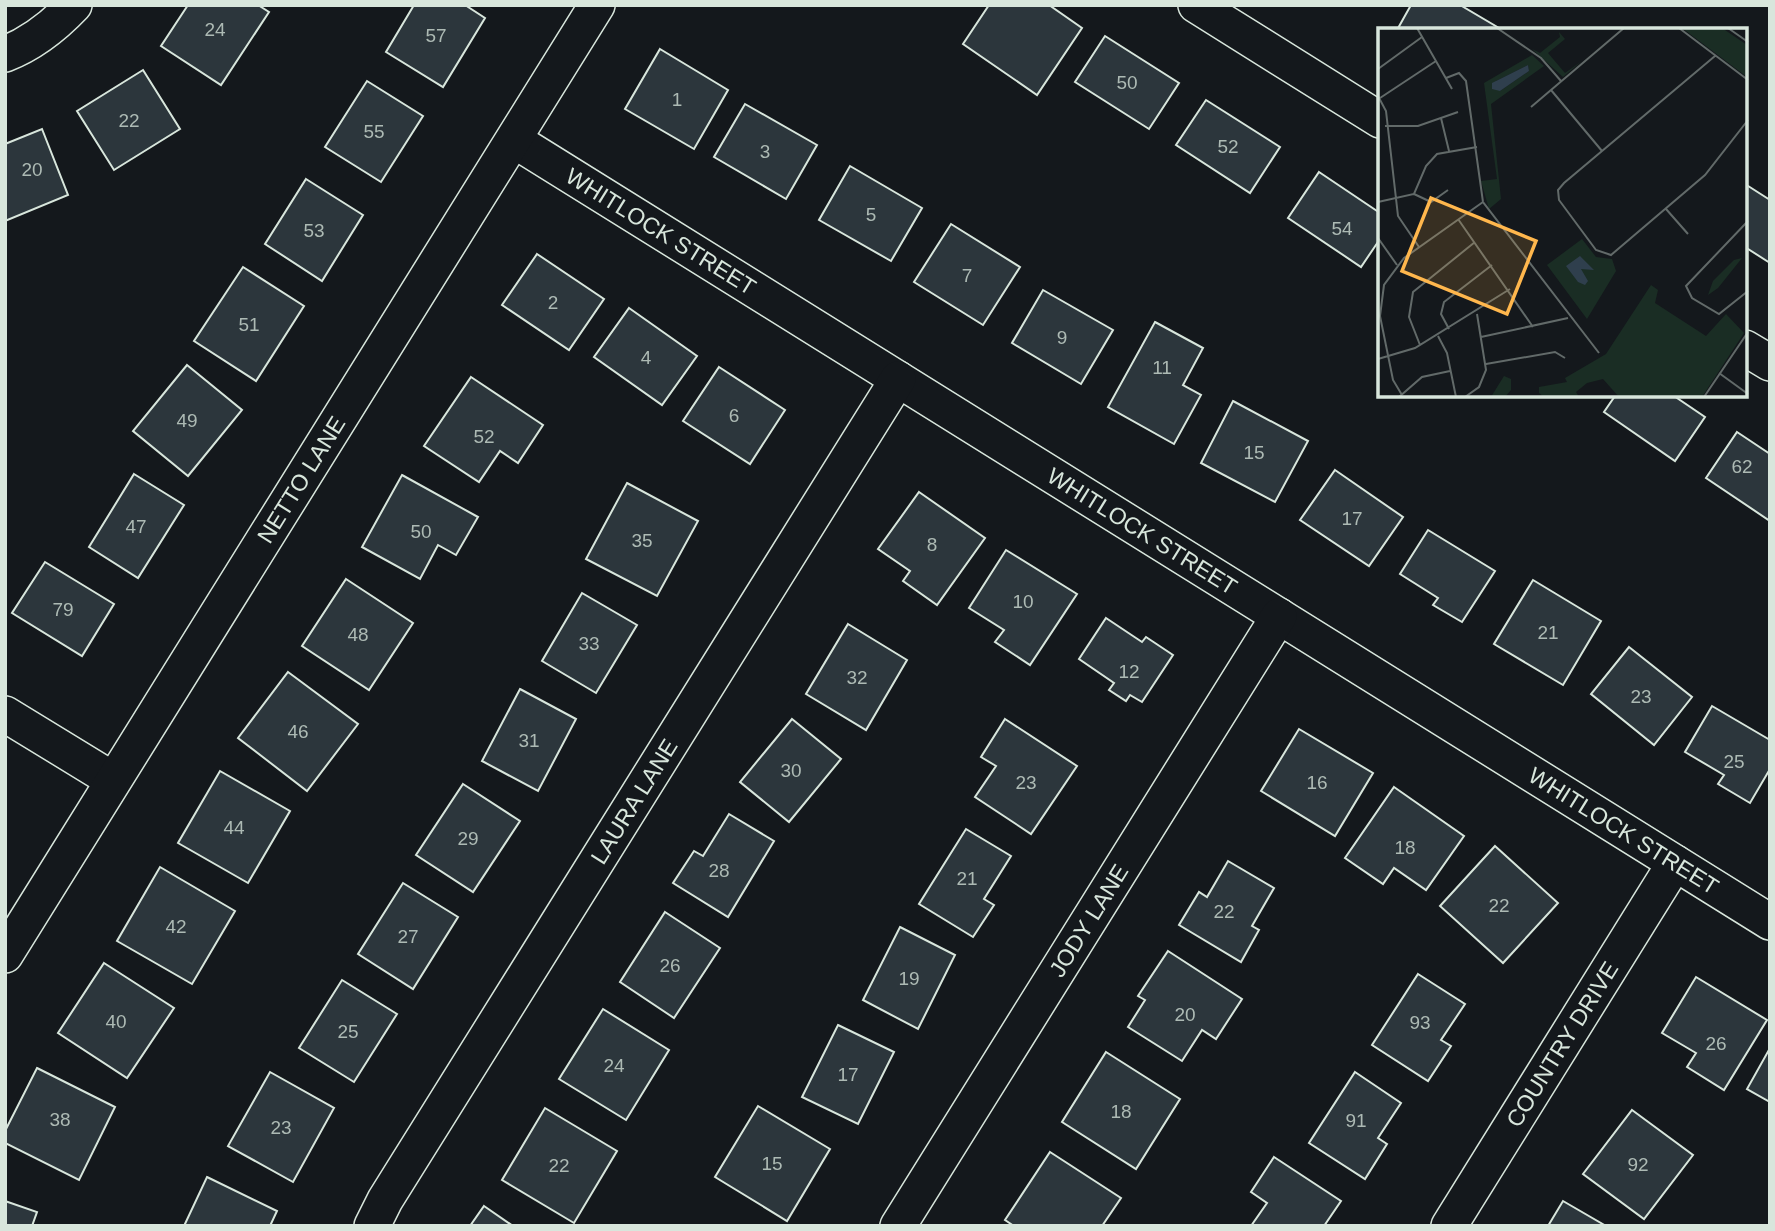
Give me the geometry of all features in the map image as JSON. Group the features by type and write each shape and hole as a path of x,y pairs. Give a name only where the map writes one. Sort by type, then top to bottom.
{"street":[{"path":"5,54 16,50 58,22 74,5"},
{"name":"NETTO LANE","path":"5,955 597,5"},
{"path":"1196,5 1378,119"},
{"name":"WHITLOCK STREET","path":"514,140 1770,922"},
{"path":"1747,349 1770,363"},
{"name":"LAURA LANE","path":"372,1226 385,1200 898,379"},
{"name":"JODY LANE","path":"898,1226 1279,616"},
{"path":"5,714 113,780"},
{"name":"COUNTRY DRIVE","path":"1449,1226 1675,863"}],"building":[{"path":"188,5 258,5 269,12 221,85 161,46"},
{"path":"414,5 465,5 485,18 443,87 386,52"},
{"path":"989,5 1049,5 1082,28 1037,95 963,44"},
{"path":"1411,5 1460,5 1499,28 1398,28"},
{"path":"1105,36 1179,83 1149,129 1075,82"},
{"path":"660,49 728,90 694,149 625,109"},
{"path":"143,70 180,129 114,170 77,111"},
{"path":"367,81 423,116 381,182 325,147"},
{"path":"1206,100 1280,147 1250,193 1176,145"},
{"path":"745,104 817,145 786,199 714,157"},
{"path":"42,129 68,195 5,221 5,144"},
{"path":"850,166 922,208 891,261 819,220"},
{"path":"1319,172 1378,212 1378,242 1361,267 1288,218"},
{"path":"306,179 363,215 322,281 265,244"},
{"path":"1747,185 1770,200 1770,263 1747,248"},
{"path":"951,224 1020,267 983,325 914,282"},
{"path":"537,254 604,299 569,350 502,305"},
{"path":"243,267 304,306 256,381 194,341"},
{"path":"1043,290 1113,330 1081,384 1012,343"},
{"path":"629,308 697,356 662,405 594,357"},
{"path":"1155,322 1203,348 1183,385 1201,395 1174,444 1108,407"},
{"path":"187,365 242,410 188,476 133,431"},
{"path":"719,367 785,410 750,464 683,421"},
{"path":"471,377 543,425 518,463 500,451 479,482 424,446"},
{"path":"1614,397 1675,397 1705,417 1675,461 1604,412"},
{"path":"1233,401 1308,441 1275,502 1201,463"},
{"path":"1737,432 1770,454 1770,521 1706,478"},
{"path":"1335,470 1403,517 1369,566 1300,520"},
{"path":"134,474 184,505 138,578 89,547"},
{"path":"402,475 478,517 456,555 438,545 420,579 362,547"},
{"path":"627,483 698,521 657,596 586,559"},
{"path":"919,492 985,538 937,605 903,581 910,571 878,549"},
{"path":"1428,530 1495,571 1462,622 1433,605 1438,598 1400,574"},
{"path":"1006,550 1077,594 1030,665 995,642 1004,630 969,608"},
{"path":"45,562 114,604 82,656 12,613"},
{"path":"346,579 413,623 369,690 302,646"},
{"path":"1533,580 1601,621 1563,685 1494,644"},
{"path":"582,593 637,625 596,693 542,661"},
{"path":"1106,618 1142,642 1146,637 1173,655 1142,702 1130,695 1126,701 1109,690 1114,683 1079,659"},
{"path":"848,624 907,660 866,730 806,694"},
{"path":"1629,647 1692,697 1654,745 1591,694"},
{"path":"288,672 358,724 307,791 238,738"},
{"path":"520,689 576,719 538,791 482,761"},
{"path":"1712,706 1770,740 1770,769 1750,803 1718,784 1724,775 1685,752"},
{"path":"792,719 841,759 789,822 740,782"},
{"path":"1005,719 1077,766 1031,834 975,797 996,766 981,757"},
{"path":"1299,729 1373,773 1335,836 1261,791"},
{"path":"220,771 290,811 248,883 178,843"},
{"path":"463,784 520,821 473,892 416,855"},
{"path":"1394,787 1464,836 1426,890 1394,868 1383,884 1345,858"},
{"path":"729,814 774,841 728,917 673,883 694,851 703,856"},
{"path":"966,829 1011,856 984,899 994,905 973,937 919,904"},
{"path":"1495,846 1558,903 1503,963 1440,906"},
{"path":"1228,861 1274,888 1252,926 1259,930 1241,962 1179,925 1199,892 1207,897"},
{"path":"160,867 235,911 192,984 117,941"},
{"path":"403,883 458,917 413,989 358,954"},
{"path":"665,912 720,948 674,1018 620,982"},
{"path":"900,927 955,955 918,1029 863,1000"},
{"path":"1168,951 1242,999 1216,1039 1202,1030 1182,1061 1128,1027 1145,1000 1138,996"},
{"path":"104,963 174,1008 127,1078 58,1033"},
{"path":"1418,974 1465,1004 1441,1040 1451,1046 1428,1081 1372,1045"},
{"path":"1696,977 1767,1020 1724,1090 1687,1067 1696,1053 1662,1033"},
{"path":"342,980 397,1014 354,1082 299,1048"},
{"path":"603,1009 669,1050 626,1120 559,1079"},
{"path":"838,1025 894,1052 858,1124 802,1097"},
{"path":"1770,1048 1770,1102 1747,1089"},
{"path":"1106,1052 1180,1099 1136,1169 1062,1122"},
{"path":"37,1068 115,1107 79,1180 5,1143 5,1131"},
{"path":"270,1072 334,1108 293,1182 228,1146"},
{"path":"1355,1072 1401,1103 1378,1138 1387,1144 1365,1179 1309,1143"},
{"path":"758,1106 830,1149 787,1221 715,1177"},
{"path":"545,1108 617,1151 574,1223 502,1180"},
{"path":"1632,1110 1693,1155 1644,1219 1583,1174"},
{"path":"1050,1152 1121,1198 1102,1226 1014,1226 1005,1220"},
{"path":"1274,1157 1341,1201 1324,1226 1251,1226 1267,1203 1251,1192"},
{"path":"207,1177 277,1211 270,1226 184,1226"},
{"path":"5,1201 37,1212 32,1226 5,1226"},
{"path":"1563,1201 1606,1226 1548,1226"},
{"path":"484,1206 513,1226 470,1226"}]}
